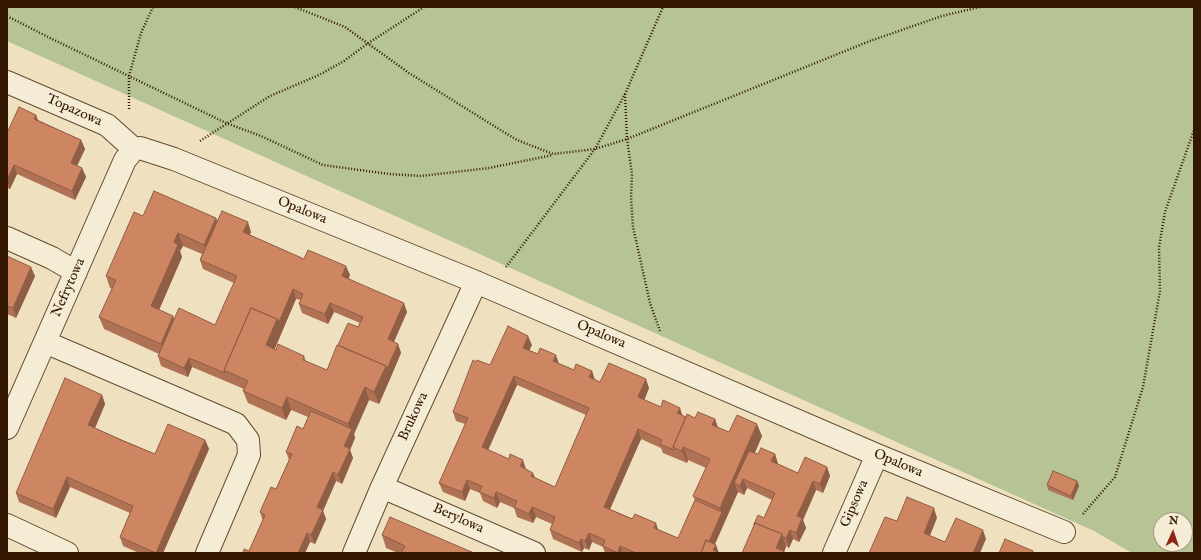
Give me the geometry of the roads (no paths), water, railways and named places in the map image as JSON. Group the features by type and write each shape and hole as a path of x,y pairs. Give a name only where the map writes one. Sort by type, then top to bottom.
{"street":[{"name":"Topazowa","path":"7,82 107,125 134,149"},
{"name":"Opalowa","path":"134,149 146,149 174,159 476,282 672,365 877,455 1064,532"},
{"name":"Nefrytowa","path":"7,428 14,394 45,342 125,160 134,149"},
{"path":"7,238 52,258 76,272"},
{"name":"Brukowa","path":"354,553 382,487 476,282"},
{"path":"45,342 236,424 248,440 249,455 207,553"},
{"name":"Gipsowa","path":"834,553 877,455"},
{"name":"Berylowa","path":"382,487 534,553"},
{"path":"7,525 67,553"}]}
